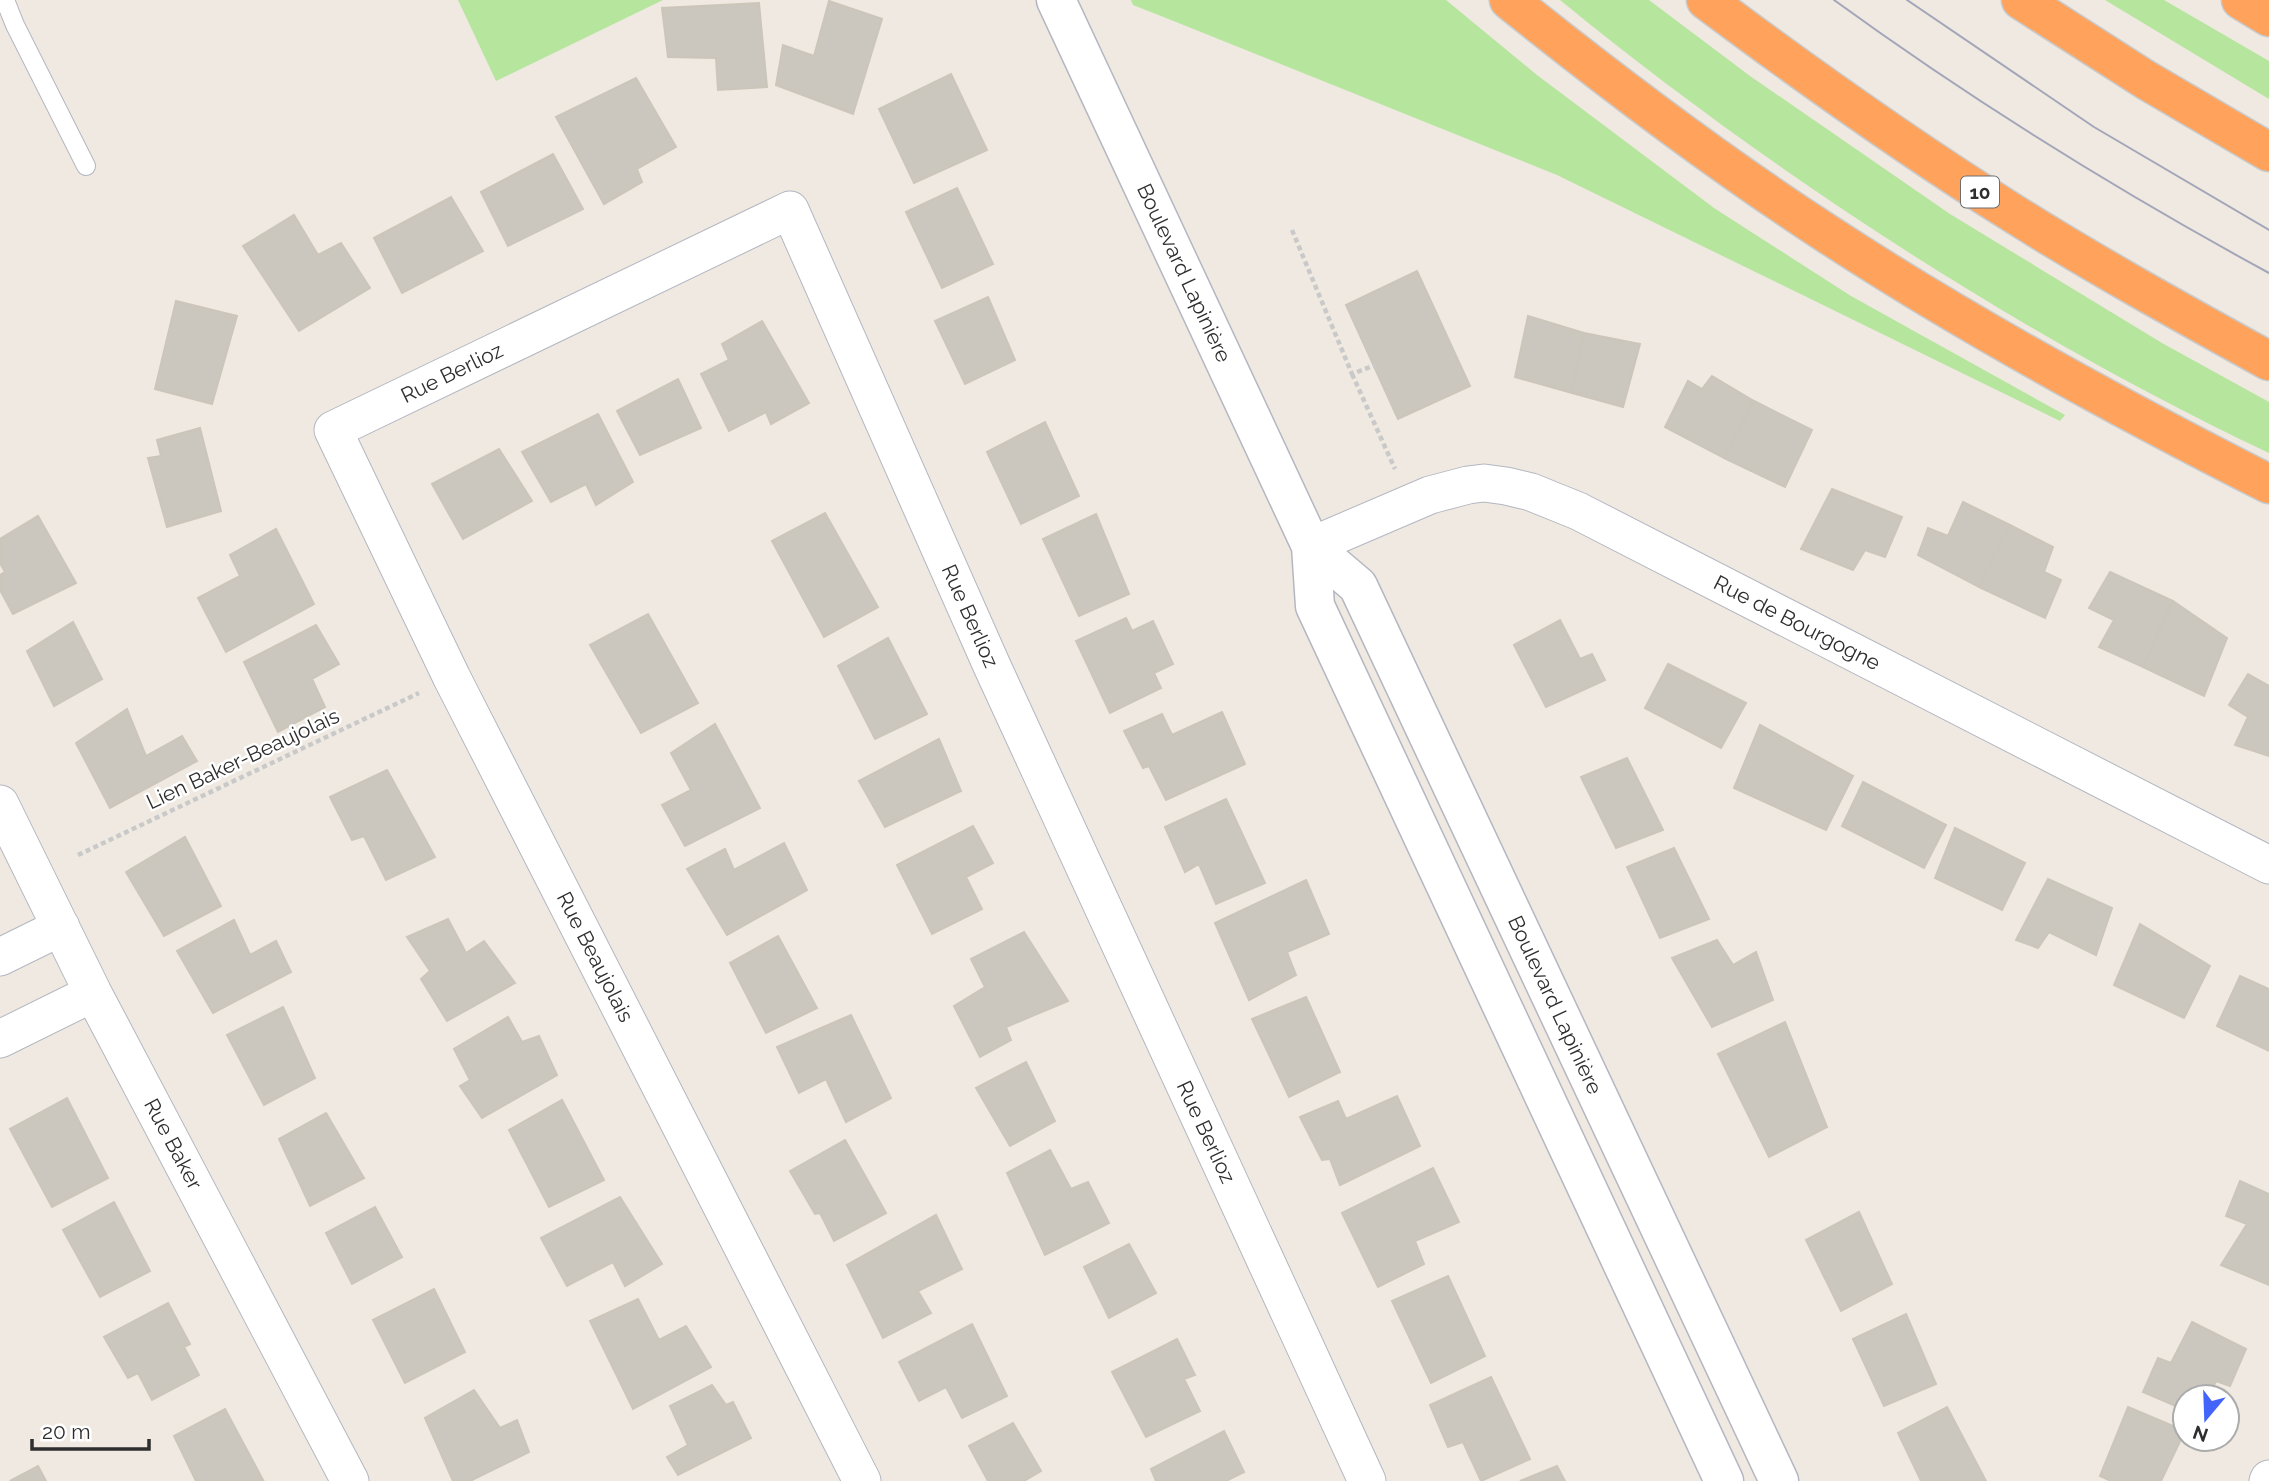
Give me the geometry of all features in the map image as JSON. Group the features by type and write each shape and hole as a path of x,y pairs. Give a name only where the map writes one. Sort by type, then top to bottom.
{"highway":[{"path":"1508,0 1644,106 1834,238 2074,382 2269,484"},
{"name":"10","path":"1706,0 1904,142 2012,213 2174,309 2269,361"},
{"path":"2021,0 2146,80 2269,152"},
{"path":"2241,0 2269,17"}],"main road":[{"name":"Boulevard Lapinière","path":"1056,0 1311,546 1315,606 1724,1481"},
{"name":"Boulevard Lapinière","path":"1311,546 1358,586 1779,1481"}],"street":[{"name":"Rue Berlioz","path":"333,430 790,211 992,666 1367,1481"},
{"name":"Rue Beaujolais","path":"333,430 452,678 862,1481"},
{"name":"Rue de Bourgogne","path":"1311,546 1410,503 1451,489 1484,483 1553,499 2269,865"},
{"name":"Rue Baker","path":"0,804 93,993 350,1481"},
{"path":"0,957 61,927"},
{"path":"0,1039 93,993"}],"lane":[{"path":"5,0 86,166"}],"path":[{"path":"1292,230 1410,503"},
{"path":"1352,374 1374,366"},
{"name":"Lien Baker-Beaujolais","path":"78,855 422,692"}],"green space":[{"path":"458,0 663,0 496,81"},
{"path":"1131,0 1446,0 1537,75 1714,208 1851,296 2065,415 2060,421 1557,175 1133,5"},
{"path":"1560,0 1649,0 1750,76 1950,214 2162,343 2269,402 2269,453 2083,357 1991,304 1901,247 1726,128"},
{"path":"2105,0 2164,0 2269,61 2269,99"}],"building":[{"path":"829,1 882,19 853,114 776,85 783,45 814,56"},
{"path":"759,3 767,87 718,90 716,58 668,57 662,8"},
{"path":"951,74 987,150 914,183 879,109"},
{"path":"636,78 676,147 637,169 642,182 604,204 556,117"},
{"path":"553,154 583,209 508,246 481,192"},
{"path":"957,188 993,264 942,288 906,212"},
{"path":"451,197 483,251 402,293 374,238"},
{"path":"294,215 318,255 341,243 370,288 299,331 243,246"},
{"path":"1417,271 1470,386 1398,419 1346,305"},
{"path":"988,297 1015,360 965,384 935,321"},
{"path":"176,301 237,316 212,404 155,389"},
{"path":"1528,316 1584,333 1572,393 1515,377"},
{"path":"762,321 809,403 771,424 766,412 729,431 701,374 729,360 722,344"},
{"path":"1584,333 1640,344 1623,407 1572,393"},
{"path":"1712,376 1754,401 1724,458 1665,427 1688,381 1702,389"},
{"path":"678,379 701,428 640,455 617,411"},
{"path":"1754,401 1812,430 1785,487 1724,458"},
{"path":"598,414 633,482 596,505 586,484 551,502 522,452"},
{"path":"1045,422 1079,496 1021,524 987,452"},
{"path":"200,428 221,511 167,527 148,458 161,456 157,440"},
{"path":"499,449 532,501 463,539 432,484"},
{"path":"1832,489 1902,517 1885,557 1865,550 1853,570 1801,549"},
{"path":"1963,502 2010,525 1979,587 1918,555 1928,528 1948,536"},
{"path":"825,513 878,607 824,637 772,541"},
{"path":"1096,514 1129,594 1079,616 1043,539"},
{"path":"38,516 76,583 13,614 0,590 0,575 5,572 0,563 0,539"},
{"path":"2010,525 2053,547 2044,572 2061,580 2045,618 1979,587"},
{"path":"276,529 314,604 226,652 198,598 240,576 230,555"},
{"path":"2110,572 2173,601 2143,667 2099,647 2114,620 2089,608"},
{"path":"2173,601 2227,638 2204,696 2143,667"},
{"path":"648,614 698,703 641,733 590,645"},
{"path":"1126,618 1132,631 1153,621 1173,664 1154,673 1161,688 1110,713 1076,641"},
{"path":"1560,620 1580,659 1592,654 1605,680 1546,707 1514,645"},
{"path":"73,622 102,679 54,706 27,651"},
{"path":"316,625 339,664 312,679 325,707 278,732 244,662"},
{"path":"888,638 927,714 875,739 838,666"},
{"path":"1668,664 1746,703 1721,748 1645,708"},
{"path":"2248,674 2269,686 2269,756 2235,745 2248,717 2229,705"},
{"path":"127,709 146,756 182,736 197,761 110,808 76,743"},
{"path":"1222,712 1245,764 1166,800 1149,766 1143,768 1124,731 1162,714 1172,735"},
{"path":"715,724 760,808 685,846 662,805 691,790 671,753"},
{"path":"1760,725 1853,776 1826,830 1734,788"},
{"path":"939,739 961,791 885,827 859,781"},
{"path":"1627,758 1663,830 1616,848 1581,777"},
{"path":"387,770 435,857 386,880 364,836 352,840 330,797"},
{"path":"1863,782 1946,825 1924,868 1842,826"},
{"path":"1226,799 1265,883 1216,904 1199,864 1185,872 1165,827"},
{"path":"973,826 993,863 966,877 982,909 932,934 897,865"},
{"path":"1955,828 2025,863 2002,910 1935,878"},
{"path":"185,837 221,906 164,936 126,872"},
{"path":"784,843 807,890 727,935 687,869 725,849 734,870"},
{"path":"1674,848 1709,919 1660,938 1627,867"},
{"path":"2048,879 2112,908 2096,955 2049,932 2038,948 2016,940"},
{"path":"1306,880 1329,934 1287,952 1296,975 1249,1000 1215,923"},
{"path":"448,919 466,953 484,941 515,983 447,1021 421,979 430,971 407,937"},
{"path":"234,920 250,955 276,941 291,972 213,1013 177,951"},
{"path":"2140,924 2210,966 2184,1018 2114,985"},
{"path":"1024,932 1068,1001 1006,1027 1011,1040 980,1057 954,1006 985,987 971,959"},
{"path":"778,936 817,1008 766,1033 730,963"},
{"path":"1717,940 1733,965 1756,952 1773,1000 1712,1027 1672,958"},
{"path":"2240,976 2269,989 2269,1051 2217,1026"},
{"path":"1306,997 1340,1072 1289,1097 1252,1019"},
{"path":"283,1007 315,1078 264,1105 227,1035"},
{"path":"851,1015 891,1098 846,1122 826,1079 799,1093 777,1047"},
{"path":"508,1017 522,1042 539,1036 557,1075 482,1118 460,1086 470,1080 454,1049"},
{"path":"1785,1022 1827,1127 1769,1157 1718,1054"},
{"path":"1026,1062 1055,1121 1010,1146 976,1088"},
{"path":"1397,1096 1420,1146 1340,1185 1330,1159 1322,1160 1300,1117 1338,1101 1346,1119"},
{"path":"67,1098 108,1178 52,1207 10,1129"},
{"path":"562,1100 604,1180 549,1207 509,1130"},
{"path":"326,1113 364,1178 310,1206 279,1139"},
{"path":"845,1140 886,1213 834,1241 820,1213 815,1214 790,1171"},
{"path":"1050,1150 1071,1189 1088,1182 1109,1223 1045,1255 1007,1173"},
{"path":"1433,1168 1459,1222 1415,1241 1424,1264 1378,1287 1342,1213"},
{"path":"2240,1181 2269,1194 2269,1285 2221,1265 2247,1224 2226,1216"},
{"path":"620,1197 662,1264 625,1286 613,1262 567,1286 541,1238"},
{"path":"114,1202 150,1271 100,1297 63,1230"},
{"path":"375,1207 402,1257 352,1284 326,1233"},
{"path":"1859,1212 1892,1284 1841,1311 1806,1240"},
{"path":"936,1215 962,1269 918,1291 931,1313 883,1338 847,1265"},
{"path":"1129,1244 1156,1293 1109,1318 1084,1267"},
{"path":"1448,1276 1485,1356 1431,1383 1392,1301"},
{"path":"434,1289 465,1352 405,1383 373,1320"},
{"path":"638,1299 659,1340 686,1326 711,1367 633,1409 590,1321"},
{"path":"168,1303 190,1344 184,1347 199,1375 152,1400 138,1373 128,1378 104,1337"},
{"path":"1906,1314 1936,1384 1884,1406 1853,1339"},
{"path":"2192,1322 2246,1349 2231,1383 2171,1383 2171,1404 2143,1392 2158,1358 2171,1363"},
{"path":"972,1324 1007,1396 962,1418 946,1387 919,1401 899,1362"},
{"path":"1177,1339 1195,1375 1184,1379 1200,1411 1146,1437 1112,1372"},
{"path":"1491,1377 1530,1459 1481,1481 1463,1442 1448,1447 1430,1405"},
{"path":"712,1385 726,1405 733,1402 751,1438 678,1475 667,1457 688,1445 670,1406"},
{"path":"474,1390 500,1428 517,1420 529,1452 470,1481 453,1481 425,1418"},
{"path":"1947,1407 1986,1481 1921,1481 1898,1433"},
{"path":"2128,1407 2171,1425 2171,1453 2174,1453 2161,1481 2111,1481 2100,1476"},
{"path":"225,1409 263,1480 196,1481 174,1436"},
{"path":"1013,1423 1041,1471 1024,1481 988,1481 969,1446"},
{"path":"1224,1431 1244,1472 1226,1481 1156,1481 1151,1469"},
{"path":"38,1466 46,1481 10,1481"},
{"path":"1557,1466 1565,1481 1520,1481"}],"tram line":[{"path":"1834,0 1939,74 2047,144 2269,273"},
{"path":"1907,0 2094,127 2269,230"}]}
